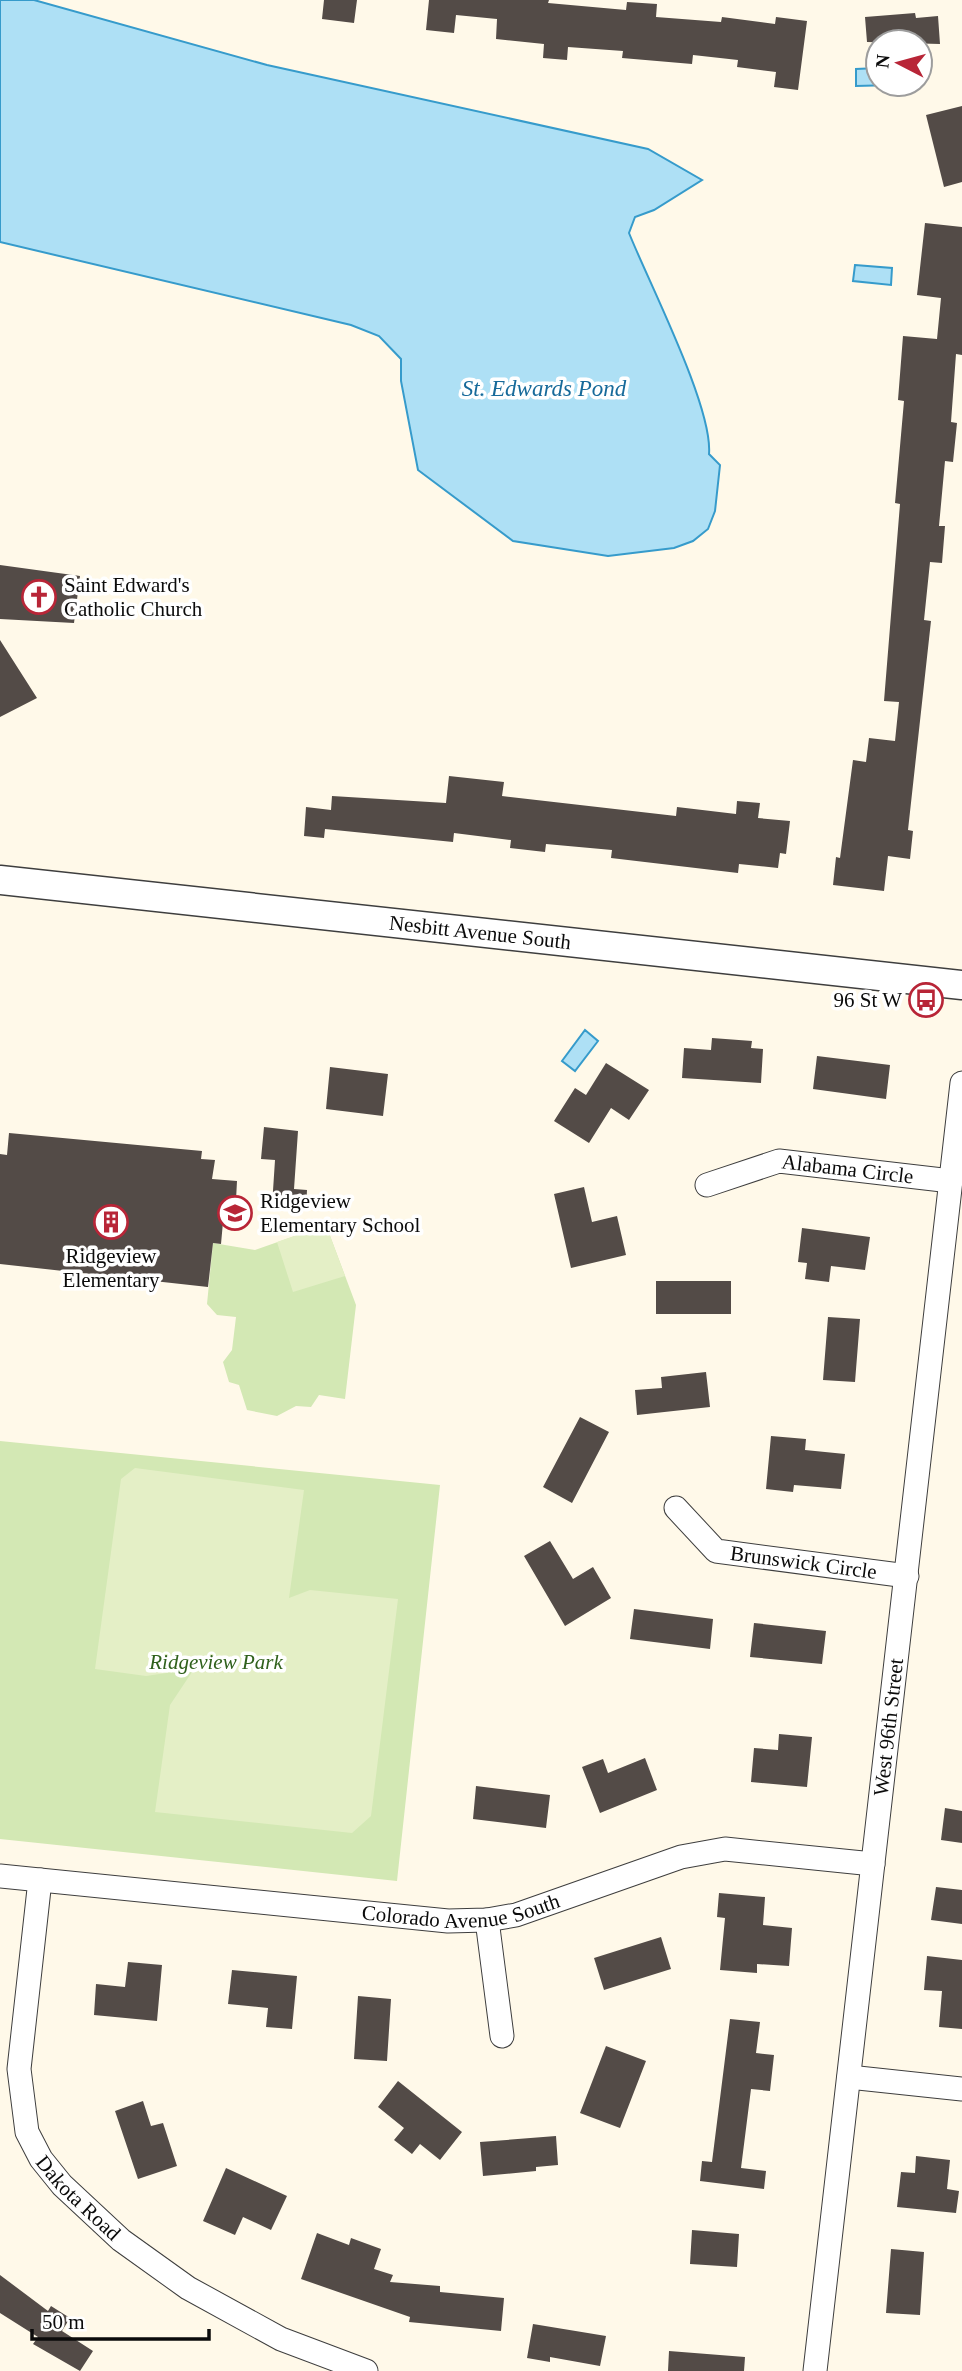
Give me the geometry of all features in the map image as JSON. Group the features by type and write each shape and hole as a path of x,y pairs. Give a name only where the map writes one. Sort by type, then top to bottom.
{"street":[{"name":"Nesbitt Avenue South","path":"0,880 962,985"},
{"name":"West 96th Street","path":"815,2371 962,1083"},
{"name":"Alabama Circle","path":"707,1185 779,1161 951,1181"},
{"name":"Brunswick Circle","path":"676,1508 716,1551 907,1576"},
{"name":"Colorado Avenue South","path":"0,1876 448,1921 487,1920 549,1905 681,1857 725,1849 873,1864"},
{"name":"Dakota Road","path":"40,1880 19,2069 27,2132 41,2159 62,2185 121,2240 188,2288 281,2339 366,2371"},
{"path":"487,1920 502,2036"},
{"path":"849,2077 962,2089"}],"green space":[{"path":"326,1225 356,1305 345,1399 319,1395 311,1407 296,1406 277,1416 247,1410 239,1385 229,1382 223,1362 232,1350 236,1317 217,1315 207,1304 213,1243 255,1250"},
{"path":"326,1225 345,1276 293,1292 277,1242"},
{"name":"Ridgeview Park","path":"0,1441 440,1485 397,1881 0,1839"},
{"path":"135,1468 304,1490 289,1598 310,1590 398,1599 371,1816 352,1833 155,1812 170,1705 194,1669 146,1676 95,1669 121,1479"}],"water":[{"name":"St. Edwards Pond","path":"0,0 34,0 267,65 648,149 702,180 654,210 635,217 629,233 691,377 708,433 709,454 720,465 715,511 708,529 693,541 674,548 608,556 513,541 418,470 401,381 401,359 379,336 351,325 0,242"},
{"path":"856,69 864,69 864,86 856,86"},
{"path":"855,265 892,268 891,285 853,281"},
{"path":"585,1030 598,1041 575,1071 562,1061"}],"building":[{"path":"324,0 357,0 354,23 322,19"},
{"path":"429,0 549,0 548,3 626,10 627,2 657,4 656,17 721,22 722,17 775,24 776,17 807,21 798,90 774,87 776,72 737,67 738,60 693,55 692,64 622,58 623,51 568,47 567,60 543,58 544,44 496,39 497,19 456,15 454,33 426,30"},
{"path":"915,13 916,18 938,16 940,44 934,44 934,28 866,28 865,17"},
{"path":"962,106 962,182 944,187 926,115"},
{"path":"925,223 962,227 962,355 956,354 951,422 957,423 953,462 945,461 939,526 945,526 942,563 930,562 924,620 931,621 908,830 913,831 910,859 888,856 884,891 833,885 836,857 840,858 853,760 866,762 869,738 895,741 899,702 884,701 900,504 895,503 904,401 898,400 903,336 937,339 941,298 917,295"},
{"name":"Saint Edward's Catholic Church","path":"0,565 80,576 74,623 0,619"},
{"path":"0,640 37,698 0,717"},
{"path":"449,776 504,782 502,796 676,816 677,807 736,814 737,801 760,803 758,818 790,821 786,854 780,853 778,868 739,864 738,873 611,858 612,850 546,844 545,852 510,848 511,840 454,833 453,842 325,829 324,838 304,836 306,807 331,810 332,796 446,803"},
{"path":"712,1038 752,1041 751,1048 763,1049 761,1083 682,1078 684,1048 711,1050"},
{"path":"817,1056 890,1065 886,1099 813,1089"},
{"path":"606,1063 649,1090 629,1120 611,1108 589,1143 554,1121 575,1088 586,1095"},
{"path":"330,1067 388,1074 383,1116 326,1109"},
{"path":"264,1127 298,1131 294,1189 307,1190 306,1209 272,1206 275,1160 261,1159"},
{"name":"Ridgeview Elementary","path":"9,1133 202,1151 201,1159 215,1160 212,1179 237,1181 236,1200 225,1200 221,1244 213,1243 208,1287 0,1264 0,1154 7,1155"},
{"path":"584,1187 592,1222 617,1216 626,1255 571,1268 554,1194"},
{"path":"802,1228 870,1237 865,1270 831,1266 829,1282 805,1279 807,1263 798,1262"},
{"path":"656,1281 731,1281 731,1314 656,1314"},
{"path":"828,1317 860,1319 855,1382 823,1380"},
{"path":"706,1372 710,1407 637,1415 635,1390 662,1388 661,1377"},
{"path":"580,1417 609,1432 572,1503 543,1487"},
{"path":"771,1436 806,1439 805,1450 845,1454 841,1489 794,1485 793,1492 766,1489"},
{"path":"550,1541 573,1579 593,1567 611,1598 565,1626 524,1556"},
{"path":"634,1609 713,1619 710,1649 630,1639"},
{"path":"754,1623 826,1631 822,1664 750,1657"},
{"path":"779,1734 812,1737 807,1787 751,1782 754,1748 778,1750"},
{"path":"645,1758 657,1790 600,1813 582,1767 603,1759 608,1773"},
{"path":"476,1786 550,1795 546,1828 473,1819"},
{"path":"945,1808 962,1811 962,1843 941,1840"},
{"path":"936,1887 962,1890 962,1924 931,1920"},
{"path":"719,1893 765,1897 763,1925 792,1928 789,1966 757,1964 757,1973 720,1970 725,1918 717,1917"},
{"path":"661,1937 671,1969 604,1990 594,1958"},
{"path":"927,1956 962,1960 962,2029 939,2027 942,1991 924,1990"},
{"path":"128,1962 162,1965 157,2021 94,2015 96,1984 125,1987"},
{"path":"232,1970 297,1976 292,2029 266,2027 268,2008 228,2004"},
{"path":"358,1996 391,1999 387,2061 354,2059"},
{"path":"730,2019 760,2022 756,2053 774,2055 770,2091 751,2089 741,2168 766,2171 764,2189 700,2181 702,2161 712,2162"},
{"path":"606,2046 646,2061 620,2128 580,2113"},
{"path":"398,2081 462,2132 440,2160 420,2144 412,2154 394,2140 404,2128 378,2107"},
{"path":"143,2101 151,2126 163,2123 177,2166 138,2179 115,2111"},
{"path":"556,2136 558,2165 536,2167 536,2171 483,2176 480,2142"},
{"path":"916,2156 950,2160 947,2189 959,2191 956,2213 897,2207 901,2172 915,2173"},
{"path":"226,2168 287,2196 271,2230 243,2217 235,2235 203,2221"},
{"path":"692,2230 739,2234 737,2267 690,2264"},
{"path":"317,2233 349,2245 351,2238 381,2249 374,2269 393,2275 390,2282 440,2286 440,2292 504,2298 501,2331 409,2322 410,2317 301,2279"},
{"path":"891,2249 924,2252 920,2315 886,2313"},
{"path":"0,2275 48,2311 51,2306 70,2318 62,2331 93,2351 80,2371 33,2344 38,2337 0,2313"},
{"path":"533,2324 606,2336 600,2366 550,2357 550,2362 527,2358"},
{"path":"669,2351 745,2357 744,2371 668,2371"}],"place":[{"name":"Saint Edward's Catholic Church","path":"39,597"},
{"name":"96 St W","path":"926,1000"},
{"name":"Ridgeview Elementary School","path":"235,1213"},
{"name":"Ridgeview Elementary","path":"111,1222"}]}
